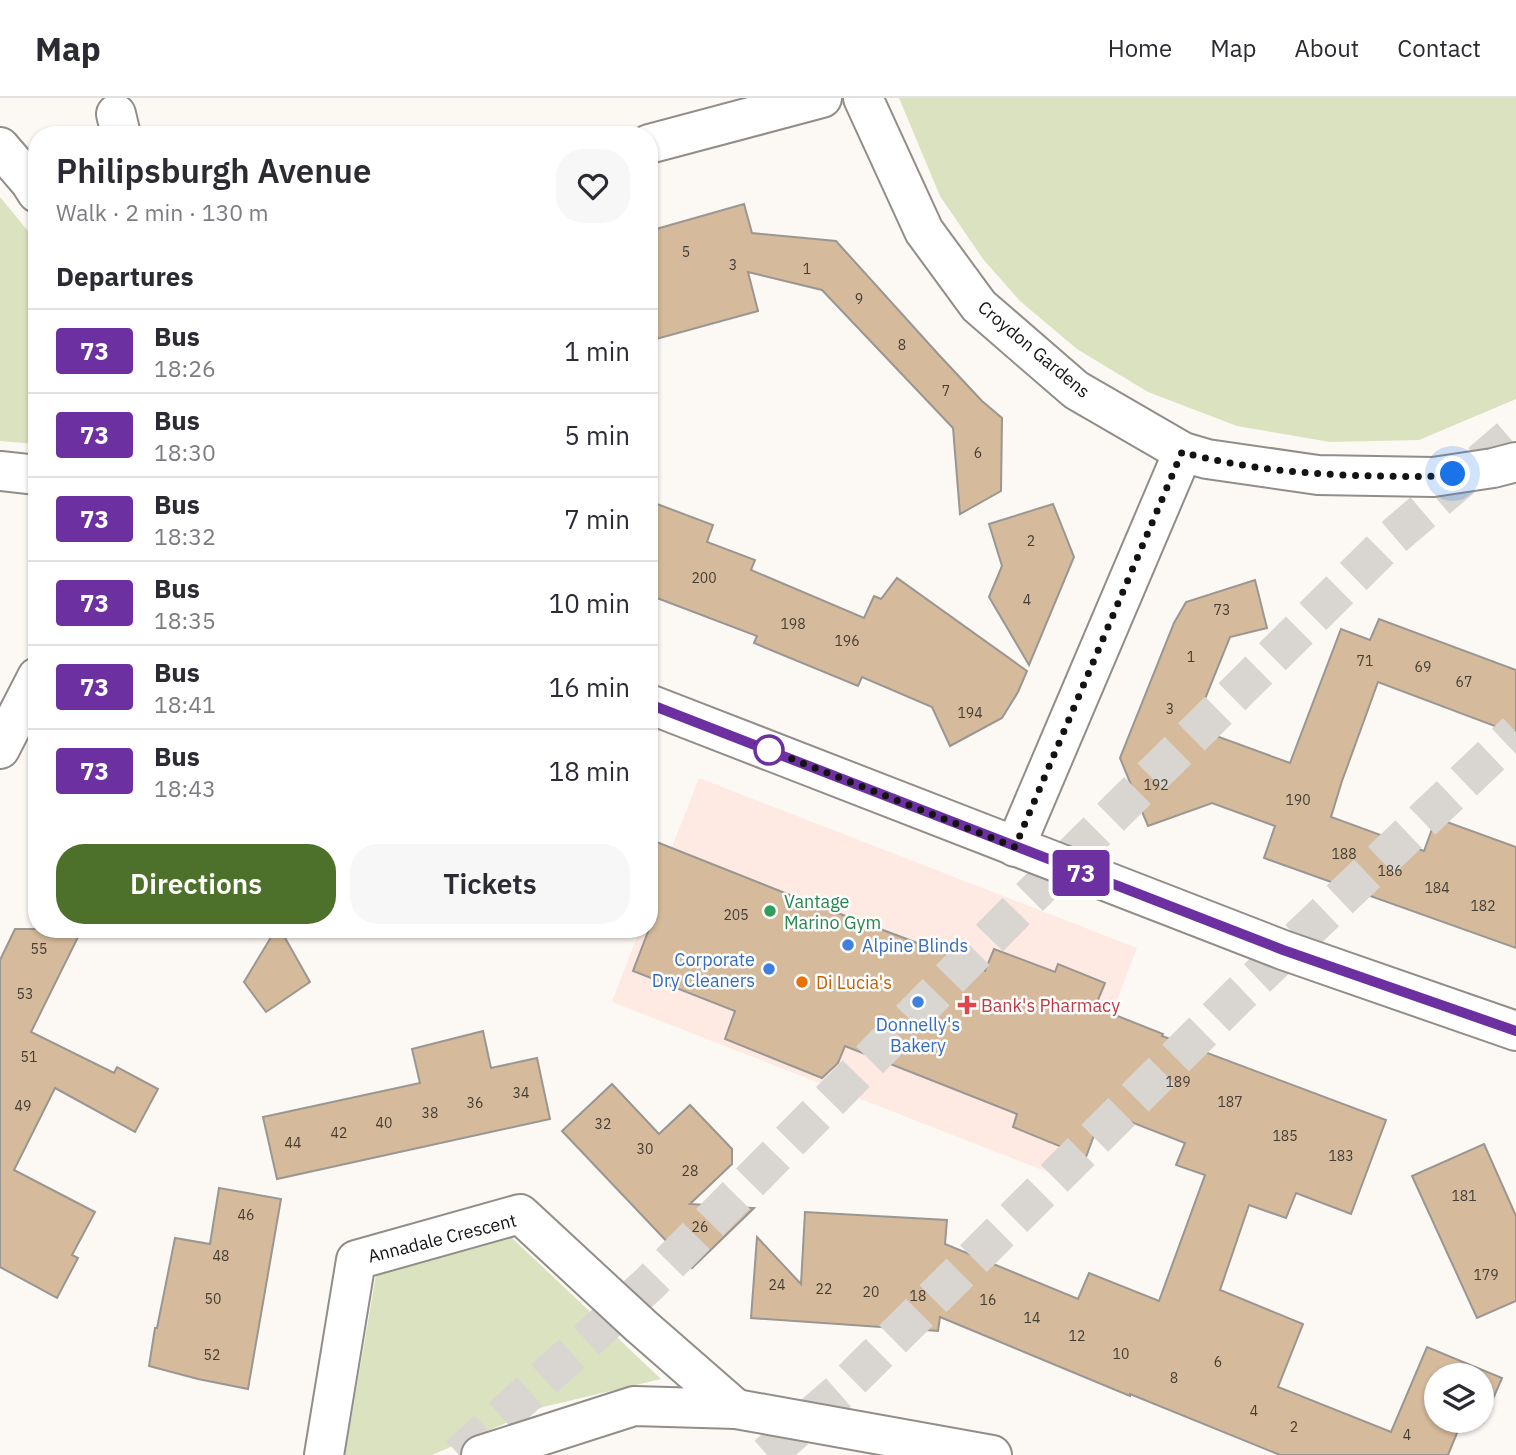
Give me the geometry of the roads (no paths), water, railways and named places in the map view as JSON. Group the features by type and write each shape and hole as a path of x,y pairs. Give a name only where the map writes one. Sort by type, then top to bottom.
{"street":[{"path":"658,142 822,98"},
{"name":"Croydon Gardens","path":"863,98 924,231 979,306 1076,390 1182,452 1208,459 1318,475 1433,477 1493,468 1515,469"},
{"path":"0,147 28,181"},
{"path":"1015,847 1182,452"},
{"path":"0,471 28,474"},
{"path":"0,749 28,695"},
{"path":"658,708 1283,950 1516,1031"},
{"name":"Annadale Crescent","path":"324,1455 356,1260 520,1214 736,1409"},
{"path":"481,1455 634,1406 736,1409 992,1455"}],"tunnel":[{"path":"459,1455 649,1284 1020,907 1391,539 1516,432"},
{"path":"767,1455 839,1392 1237,997 1516,732"}],"place":[{"name":"Vantage Marino Gym","path":"770,911"},
{"name":"Alpine Blinds","path":"848,945"},
{"name":"Corporate Dry Cleaners","path":"769,969"},
{"name":"Di Lucia's","path":"802,982"},
{"name":"Donnelly's Bakery","path":"918,1002"},
{"name":"Bank's Pharmacy","path":"967,1005"}]}
